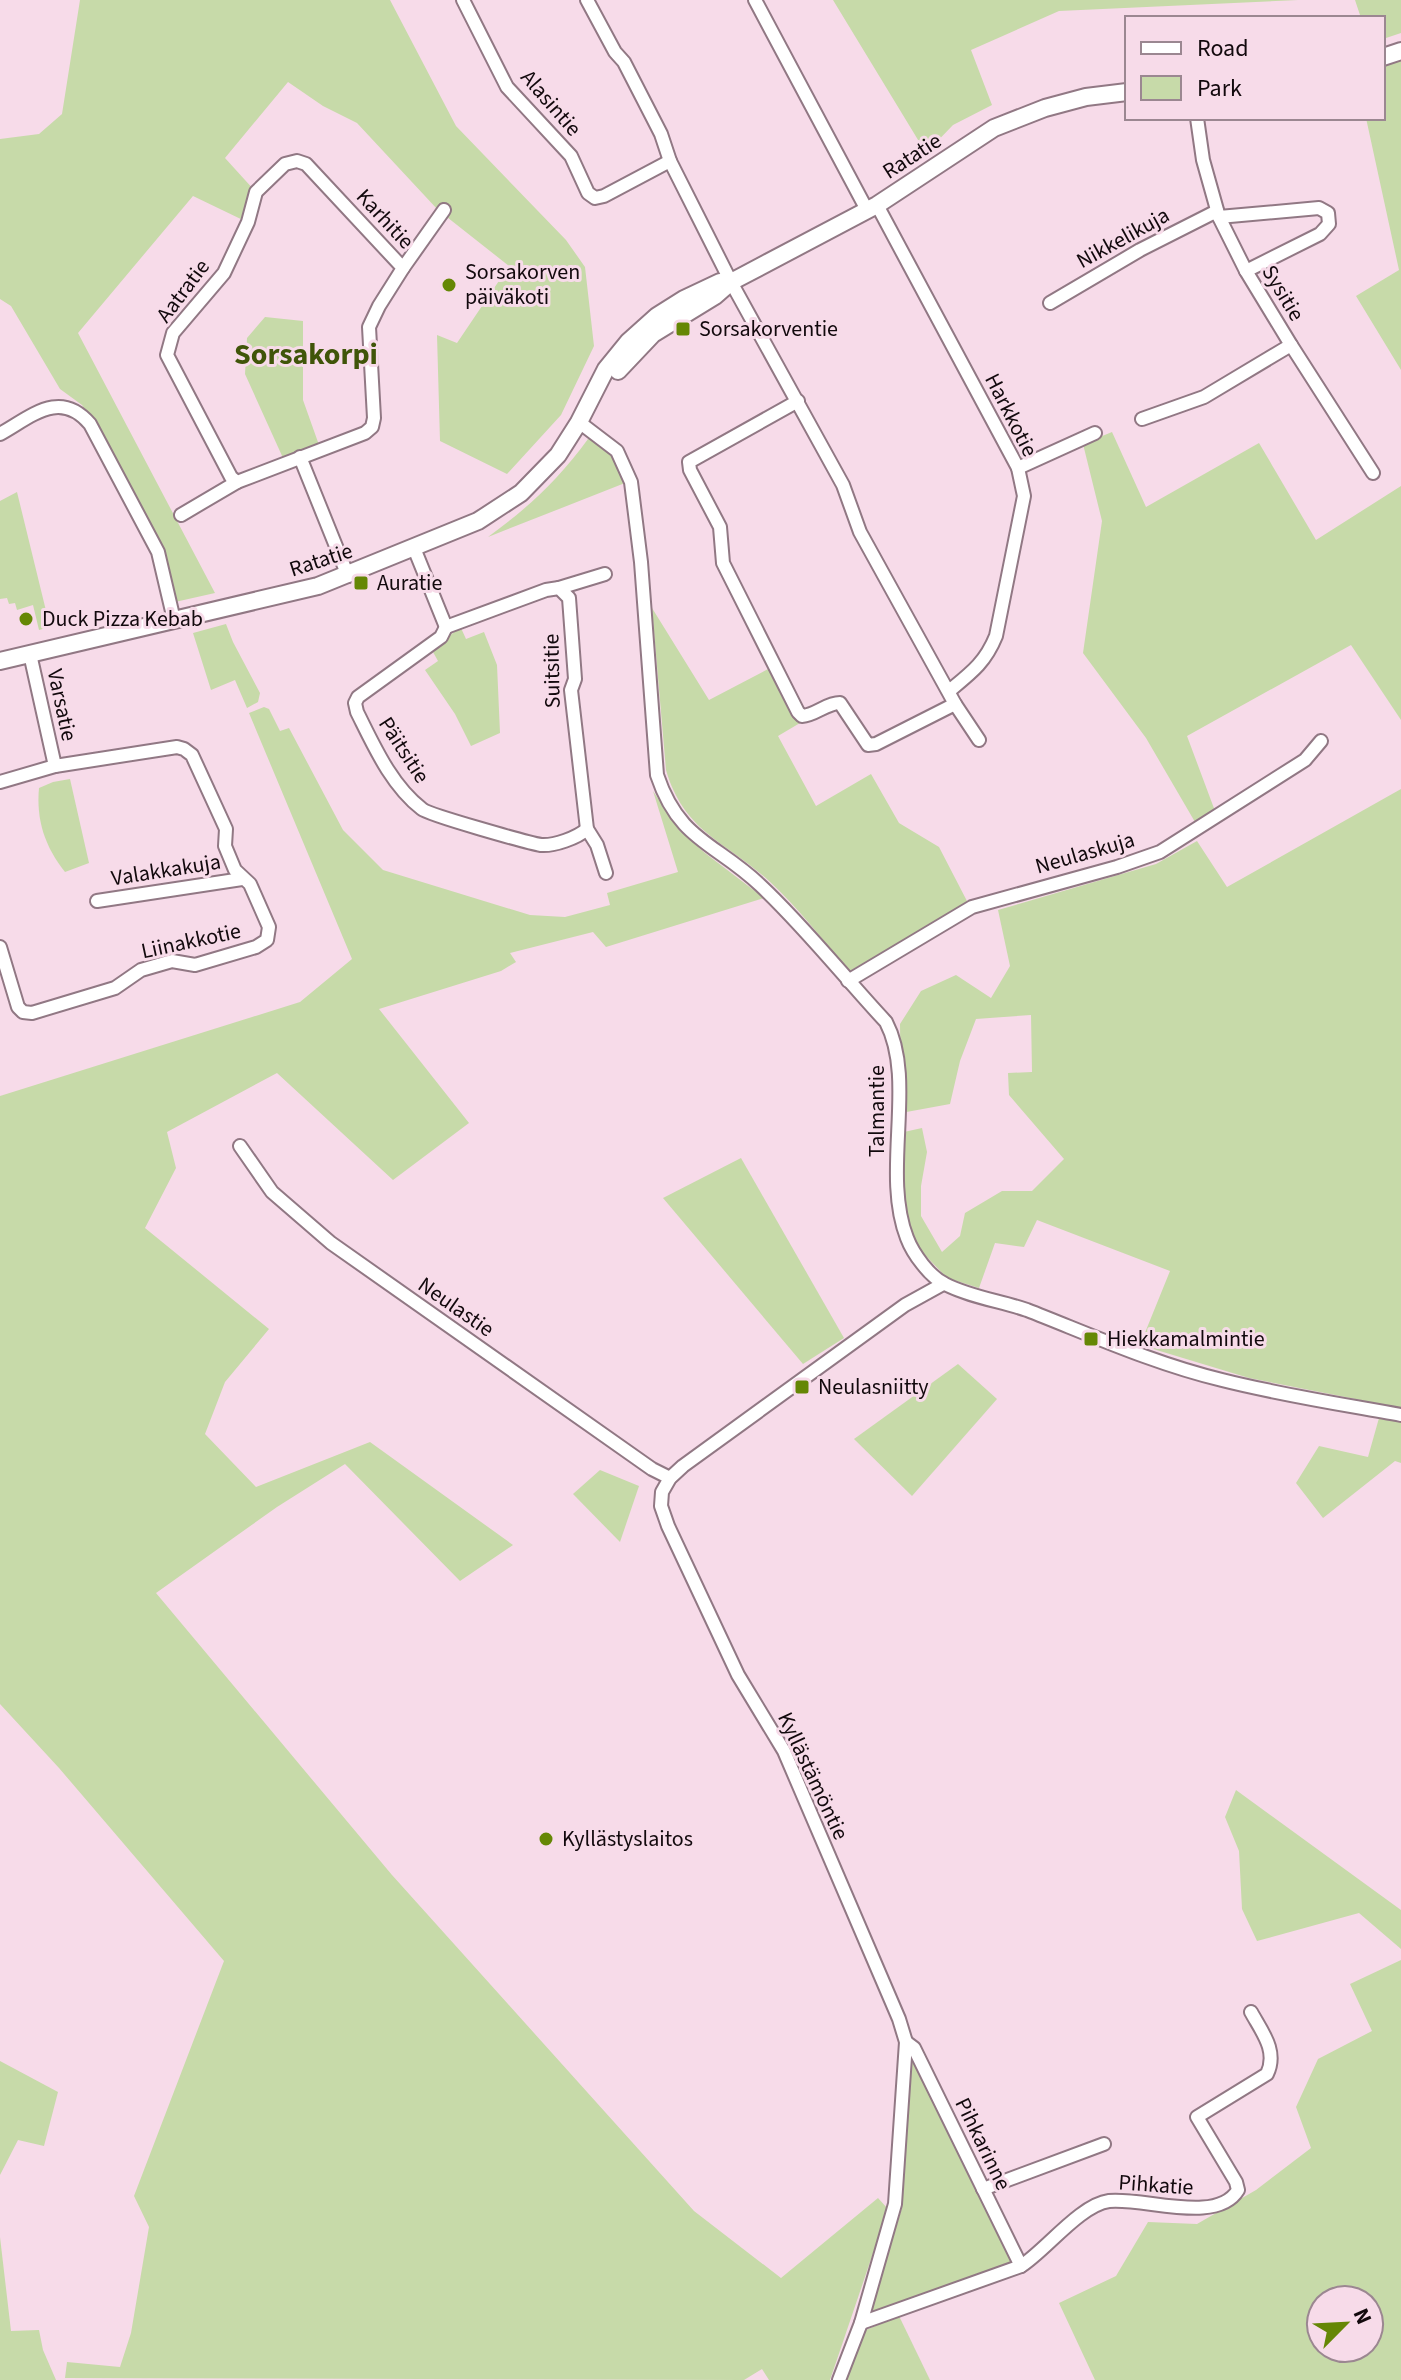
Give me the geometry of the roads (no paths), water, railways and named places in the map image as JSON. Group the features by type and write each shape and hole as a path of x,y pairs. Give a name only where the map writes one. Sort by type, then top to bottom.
{"street":[{"name":"Alasintie","path":"463,0 507,87 571,156 588,193 595,198 604,196 670,161"},
{"path":"587,0 615,52 624,62 661,134 670,161 731,282 843,485 860,532 955,704 979,740"},
{"name":"Harkkotie","path":"755,0 1018,468 1024,496 996,636 989,654 949,691"},
{"name":"Ratatie","path":"0,661 318,586 478,521 521,493 558,455 606,369 646,325 684,299 720,282 731,282 872,208 994,128 1045,108 1086,97 1125,92"},
{"name":"Sysitie","path":"1197,120 1203,160 1218,214 1246,271 1373,473"},
{"name":"Karhitie","path":"297,161 306,164 403,268 369,327 372,427 365,433 300,457"},
{"name":"Aatratie","path":"237,482 231,477 167,355 173,333 224,273 248,222 256,192 285,164 297,161"},
{"path":"1218,214 1319,208 1328,213 1329,224 1320,234 1246,271"},
{"path":"403,268 444,210"},
{"name":"Nikkelikuja","path":"1050,303 1140,250 1218,214"},
{"path":"1142,419 1204,397 1291,345"},
{"path":"798,401 689,462 690,470 720,527 723,563 778,671 802,716 840,703 868,745 876,744 955,704"},
{"path":"0,434 48,408 65,406 80,413 96,434 158,552 174,620"},
{"name":"Talmantie","path":"579,422 617,451 631,482 641,562 657,775 664,796 678,819 707,846 759,883 886,1022 893,1035 899,1071 897,1163 902,1223 917,1256 943,1284"},
{"path":"1018,468 1095,433"},
{"path":"181,515 237,482 300,457 348,576"},
{"path":"414,548 446,627 546,590 605,574"},
{"name":"Suitsitie","path":"559,588 569,598 575,679 571,690 572,704 587,829 597,845 606,873"},
{"name":"Päitsitie","path":"446,627 441,637 358,697 355,703 383,762 400,788 424,811 543,845 580,836 587,829"},
{"name":"Varsatie","path":"30,654 55,766"},
{"name":"Neulaskuja","path":"848,981 972,907 1160,852 1305,760 1321,741"},
{"name":"Liinakkotie","path":"0,947 18,1007 23,1012 32,1013 115,988 141,970 172,961 195,965 256,947 267,940 269,927 250,884 235,870 225,846 226,829 192,755 177,747 55,766"},
{"path":"0,782 55,766"},
{"name":"Valakkakuja","path":"97,901 242,879"},
{"name":"Neulastie","path":"240,1146 272,1192 331,1243 652,1469 670,1478"},
{"path":"670,1478 905,1305 943,1284 1011,1305 1194,1372 1239,1384 1401,1415"},
{"name":"Kyllästämöntie","path":"670,1478 662,1492 661,1506 668,1526 738,1675 784,1751 899,2019 906,2042 895,2204 861,2323 839,2380"},
{"name":"Pihkatie","path":"861,2323 1021,2266 1036,2257 1086,2211 1106,2202 1203,2208 1225,2204 1233,2198 1238,2190 1236,2182 1197,2117 1267,2074 1272,2055 1251,2012"},
{"name":"Pihkarinne","path":"906,2042 914,2048 1021,2266"},
{"path":"983,2189 1104,2144"}],"place":[{"name":"Sorsakorven päiväkoti","path":"449,285"},
{"name":"Sorsakorventie","path":"683,329"},
{"name":"Auratie","path":"361,583"},
{"name":"Duck Pizza Kebab","path":"26,619"},
{"name":"Hiekkamalmintie","path":"1091,1339"},
{"name":"Neulasniitty","path":"802,1387"},
{"name":"Kyllästyslaitos","path":"546,1839"}],"district":[{"name":"Sorsakorpi","path":"306,354"}]}
